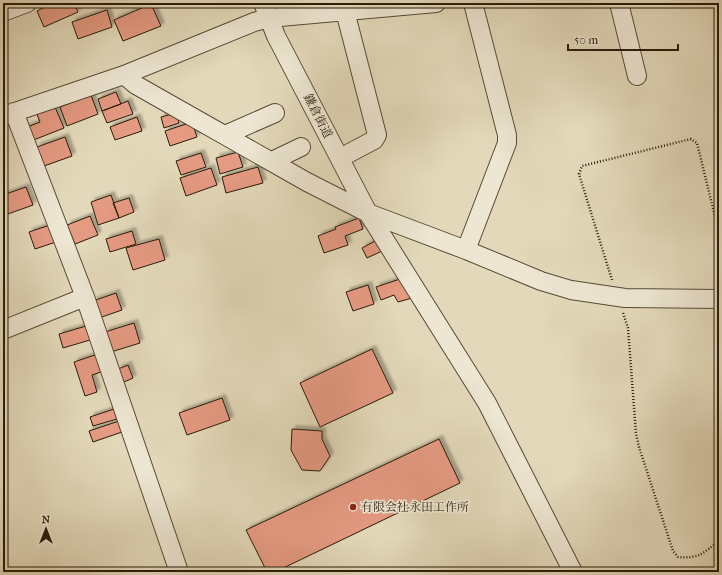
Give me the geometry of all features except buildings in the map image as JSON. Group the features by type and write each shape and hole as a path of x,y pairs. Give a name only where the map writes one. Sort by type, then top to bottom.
{"street":[{"path":"3,12 27,3"},
{"path":"179,572 85,297 9,114 124,75 254,22 266,10 345,11 436,3"},
{"path":"466,250 507,143 507,135 473,3"},
{"path":"619,3 637,76"},
{"name":"鎌倉街道","path":"266,10 276,36 368,213 487,403 573,572"},
{"path":"340,158 374,140 377,135 345,11"},
{"path":"124,75 136,85 307,182 368,213 466,250 541,281 571,290 624,298 719,299"},
{"path":"225,135 275,113"},
{"path":"272,161 301,146"},
{"path":"3,330 85,297"}],"place":[{"name":"有限会社永田工作所","path":"353,507"}]}
